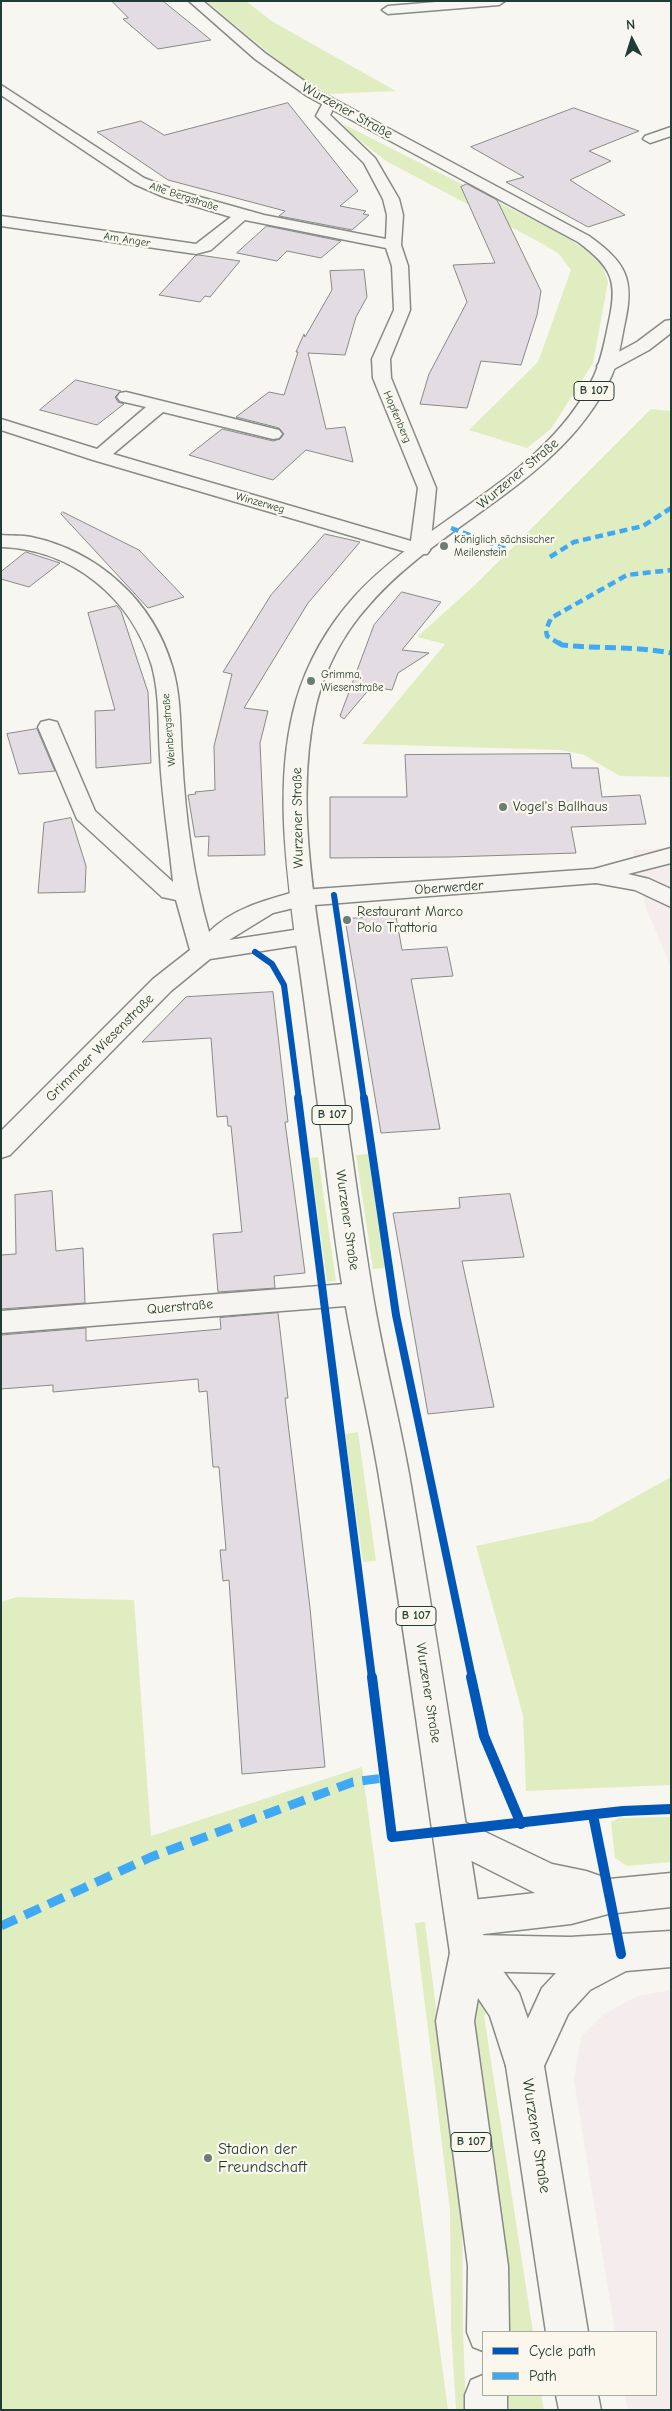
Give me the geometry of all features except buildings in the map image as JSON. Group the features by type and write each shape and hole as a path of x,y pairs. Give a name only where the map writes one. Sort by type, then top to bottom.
{"street":[{"name":"Wurzener Straße","path":"195,1 241,42 284,75 329,104 572,232 612,263 618,273 621,298 606,366 600,382 567,433 533,465 489,501 420,550 374,587 348,616 311,681 301,727 296,780 297,839 302,898 358,1294 393,1470 465,1936 455,2021 488,2266 488,2331"},
{"path":"388,10 499,1"},
{"name":"Alte Bergstraße","path":"1,89 139,182 195,203 242,215 393,245"},
{"name":"Hopfenberg","path":"329,104 323,116 370,161 391,199 395,215 393,245 400,266 402,310 381,358 382,378 426,488 420,550"},
{"path":"650,139 671,131"},
{"name":"Am Anger","path":"1,221 196,249 205,247 242,215"},
{"path":"606,366 643,346 671,325"},
{"path":"126,397 273,434"},
{"path":"100,456 160,405"},
{"name":"Winzerweg","path":"1,424 100,456 420,550"},
{"name":"Weinbergstraße","path":"1,541 30,542 80,561 105,578 129,603 144,623 162,666 170,710 171,757 186,892 203,952"},
{"path":"49,727 85,814 170,892 186,892"},
{"name":"Oberwerder","path":"302,898 596,876 671,854"},
{"name":"Oberwerder","path":"596,876 641,884 671,899"},
{"name":"Grimmaer Wiesenstraße","path":"1,1148 162,985 203,952 224,931 265,908 302,898"},
{"path":"203,952 307,936"},
{"name":"Querstraße","path":"1,1322 358,1294"},
{"path":"450,1832 548,1881 586,1888 608,1897"},
{"path":"465,1936 608,1897 671,1890"},
{"name":"Wurzener Straße","path":"465,1936 506,2006 525,2066 567,2331"},
{"path":"465,1936 544,1957 621,1954 671,1949"},
{"path":"525,2066 555,2001 577,1977 621,1954"},
{"path":"486,2396 486,2410"},
{"path":"577,2396 580,2410"}],"shaded area":[{"path":"671,848 671,967 646,908 633,850"},
{"path":"671,1990 671,2410 628,2410 625,2396 657,2396 657,2331 615,2331 574,2080 581,2037 604,2014 638,1996"}],"green space":[{"path":"206,1 246,1 273,22 396,91 329,94 293,73"},
{"path":"343,124 563,235 587,251 602,266 608,282 593,363 551,429 527,448 469,430 538,362 571,270 559,254 541,243 386,161 349,132"},
{"path":"651,409 671,411 671,777 620,776 584,755 561,750 362,744 445,644 417,637 475,585"},
{"path":"368,1154 386,1268 373,1269 356,1155"},
{"path":"318,1157 336,1281 327,1282 310,1158"},
{"path":"358,1432 376,1561 363,1562 345,1434"},
{"path":"671,1477 671,1785 526,1791 523,1715 476,1546 592,1521"},
{"name":"Stadion der Freundschaft","path":"17,1597 134,1600 151,1836 362,1767 448,2410 1,2410 1,1602"},
{"path":"671,1817 671,1862 627,1866 615,1858 611,1822 619,1818"},
{"path":"425,1922 462,2211 466,2410 456,2410 451,2327 450,2210 415,1923"},
{"path":"481,1995 488,2011 484,2016 533,2331 509,2331 509,2276 472,2022 473,2004"},
{"path":"508,2396 541,2396 544,2410 508,2410"}],"marked path":[{"path":"550,557 574,542 643,526 671,508"},
{"path":"451,528 506,549"},
{"path":"671,570 627,575 551,618 546,630 547,636 562,645 595,649 645,648 671,653"},
{"path":"1,1926 151,1857 353,1782 384,1778"}],"cycle path":[{"path":"334,895 396,1315 419,1434 484,1736 521,1824"},
{"path":"255,952 272,964 284,985 392,1837 623,1811 671,1809"},
{"path":"593,1815 621,1954"}],"place":[{"name":"Königlich sächsischer Meilenstein","path":"444,546"},
{"name":"Grimma, Wiesenstraße","path":"311,681"},
{"name":"Vogel's Ballhaus","path":"503,807"},
{"name":"Restaurant Marco Polo Trattoria","path":"347,920"},
{"name":"Stadion der Freundschaft","path":"208,2158"}]}
